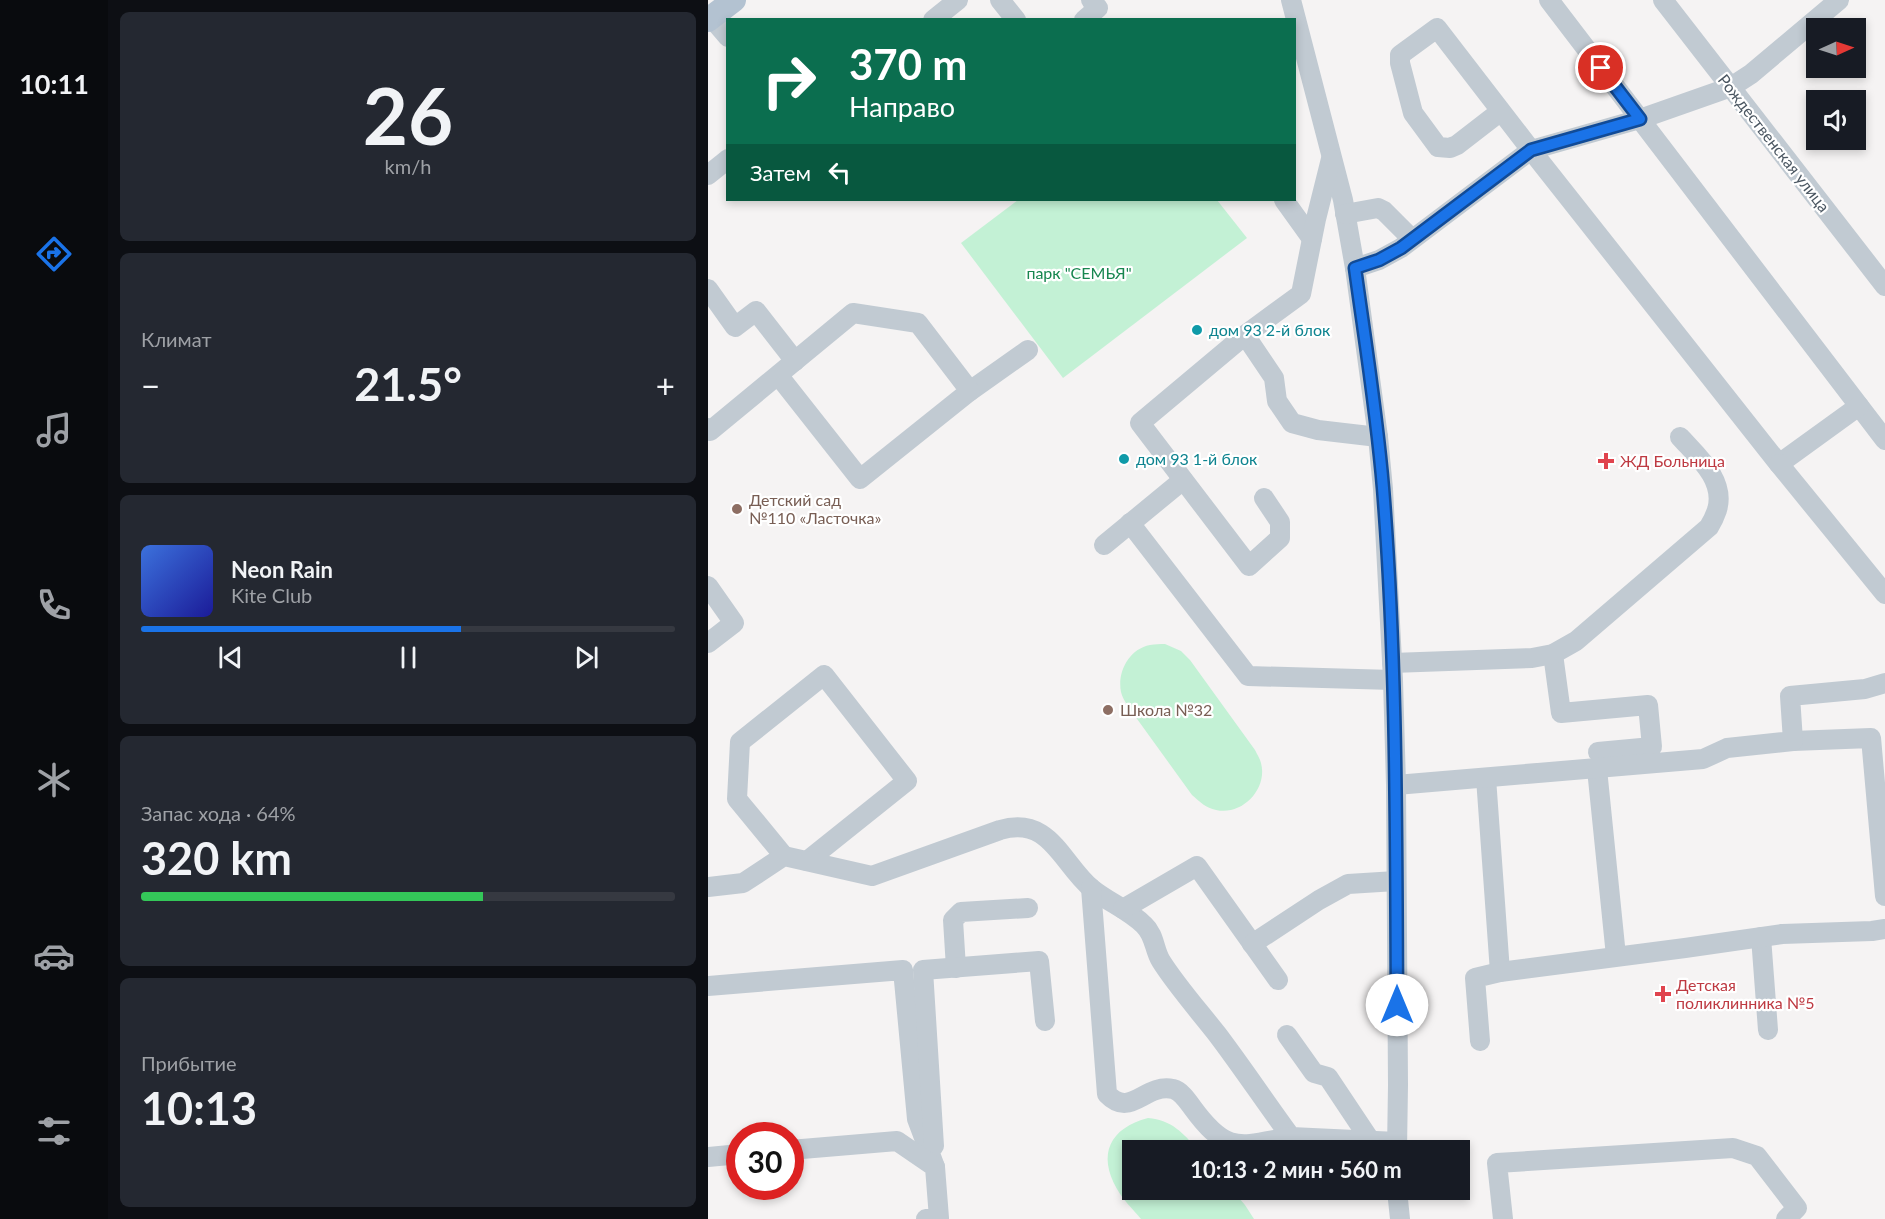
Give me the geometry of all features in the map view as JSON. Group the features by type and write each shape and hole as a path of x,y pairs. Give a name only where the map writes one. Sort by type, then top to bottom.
{"main road":[{"path":"710,19 734,0"}],"street":[{"path":"936,18 958,0"},
{"path":"1000,0 1014,18"},
{"path":"1291,0 1296,18"},
{"path":"1549,0 1885,441"},
{"name":"Рождественская улица","path":"1663,0 1885,286"},
{"path":"1355,268 1379,260 1412,239 1531,150 1640,119 1731,87 1751,74 1839,0"},
{"path":"710,19 726,35"},
{"path":"1296,19 1346,214 1378,437 1383,489 1393,671 1396,785 1397,1140"},
{"path":"1501,111 1457,145 1450,148 1438,147 1413,113 1400,55 1437,28 1779,464 1885,594"},
{"path":"1264,498 1280,522 1280,538 1249,566 1140,423 1245,335 1301,294 1332,157"},
{"path":"708,175 726,161"},
{"path":"1285,201 1312,239"},
{"path":"1346,214 1378,208 1384,211 1412,239"},
{"path":"708,289 735,327 756,311 795,361"},
{"path":"708,428 710,430 853,313 918,323 970,391"},
{"path":"1245,335 1274,378 1277,401 1292,423 1318,430 1378,437"},
{"path":"778,375 860,479 970,391 1028,350"},
{"path":"1779,464 1859,406"},
{"path":"1130,524 1248,676 1393,671 1532,658 1553,654 1576,641 1709,527 1718,507 1717,488 1710,470 1680,437"},
{"path":"1104,545 1183,480"},
{"path":"708,586 735,623 708,643"},
{"path":"1396,785 1486,778 1597,760 1652,747 1648,705 1561,713 1553,654"},
{"path":"807,861 907,781 824,675 740,742 737,799 784,856 872,876 1011,827 1028,827 1042,834 1091,888 1146,926 1154,939 1160,960 1229,1050 1291,1137"},
{"path":"1793,741 1790,696 1865,689 1885,683"},
{"path":"1597,760 1703,759 1727,748 1793,741 1871,738 1885,896"},
{"path":"1597,760 1616,956"},
{"path":"1486,778 1500,972"},
{"path":"708,887 743,883 784,856"},
{"path":"1123,909 1197,866 1278,980"},
{"path":"1252,944 1319,900 1348,884 1396,881"},
{"path":"1091,888 1107,1094 1115,1102 1127,1104 1161,1088 1176,1089 1210,1129 1226,1141 1241,1145 1291,1137 1370,1140"},
{"path":"956,968 953,920 961,912 1028,908"},
{"path":"1480,1041 1475,978 1500,972 1782,934 1872,931 1885,928"},
{"path":"1761,937 1768,1030"},
{"path":"935,1219 935,1167 923,970 1039,961 1045,1021"},
{"path":"708,986 903,970 917,1119 935,1167"},
{"path":"1287,1035 1314,1073 1328,1077 1370,1140"},
{"path":"804,1149 897,1141 935,1167"},
{"path":"1503,1219 1497,1163 1733,1148 1757,1156 1797,1208 1786,1219"},
{"path":"708,1157 726,1155"},
{"path":"1398,1200 1400,1219"}],"green space":[{"name":"парк \"СЕМЬЯ\"","path":"1017,201 1218,201 1247,238 1063,378 961,243"},
{"path":"1165,644 1181,651 1190,660 1260,760 1261,782 1257,791 1244,805 1226,811 1216,810 1203,804 1192,795 1122,696 1120,684 1126,662 1143,647"},
{"path":"1148,1118 1164,1121 1189,1140 1122,1140 1122,1196 1111,1176 1108,1154 1116,1136 1135,1122"},
{"path":"1241,1200 1254,1219 1141,1219 1125,1201"}],"place":[{"name":"дом 93 2-й блок","path":"1197,330"},
{"name":"дом 93 1-й блок","path":"1124,459"},
{"name":"ЖД Больница","path":"1606,461"},
{"name":"Детский сад №110 «Ласточка»","path":"737,509"},
{"name":"Школа №32","path":"1108,710"},
{"name":"Детская поликлинника №5","path":"1663,994"}],"route":[{"path":"1397,1005 1396,785 1383,489 1355,268 1379,260 1401,248 1531,150 1640,119 1601,68"}]}
